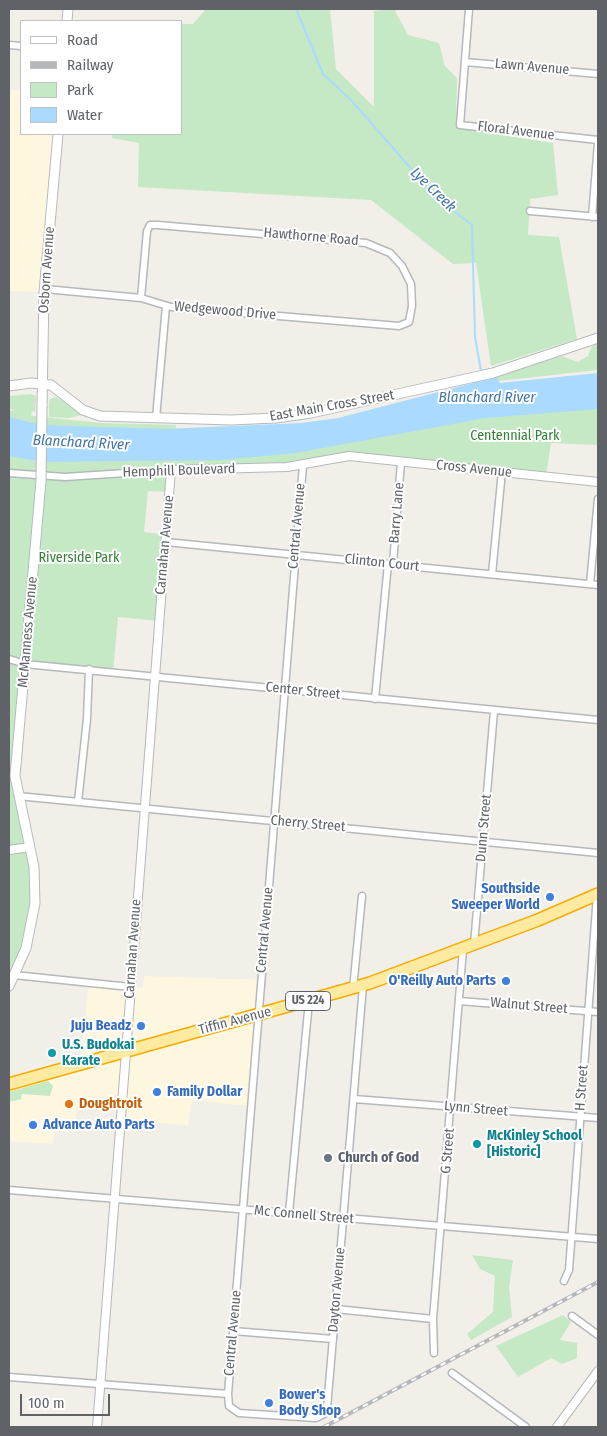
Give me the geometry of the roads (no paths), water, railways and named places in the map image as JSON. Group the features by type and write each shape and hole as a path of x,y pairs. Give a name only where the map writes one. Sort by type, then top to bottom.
{"highway":[{"name":"Tiffin Avenue","path":"9,1084 358,987 474,945 598,895"}],"main road":[{"name":"Osborn Avenue","path":"42,406 45,289 58,135"},
{"name":"East Main Cross Street","path":"9,386 22,383 54,387 88,413 100,416 231,420 293,416 470,379 598,338"},
{"name":"McManness Avenue","path":"9,986 26,948 34,912 35,876 15,776 41,481 42,406"}],"street":[{"name":"Floral Avenue","path":"469,9 460,125 598,142"},
{"name":"Lawn Avenue","path":"465,62 598,74"},
{"path":"530,211 595,217 598,142"},
{"name":"Hawthorne Road","path":"141,298 147,231 150,225 357,241 382,249 402,266 411,284 412,315 406,325"},
{"name":"Wedgewood Drive","path":"45,289 141,298 166,306 406,325"},
{"path":"156,418 166,306"},
{"name":"Cross Avenue","path":"349,456 598,482"},
{"name":"Hemphill Boulevard","path":"9,473 82,476 171,470 303,465 349,456"},
{"name":"Barry Lane","path":"375,699 401,462"},
{"name":"Central Avenue","path":"228,1394 294,554 303,465"},
{"name":"Carnahan Avenue","path":"97,1427 113,1198 171,470"},
{"path":"492,574 502,471"},
{"path":"590,584 598,499"},
{"name":"Clinton Court","path":"166,542 598,585"},
{"name":"Center Street","path":"9,659 25,664 598,720"},
{"path":"78,802 87,719 89,669"},
{"name":"Dunn Street","path":"474,945 494,710"},
{"name":"Cherry Street","path":"18,796 598,852"},
{"path":"9,850 30,847"},
{"name":"H Street","path":"564,1281 569,1270 587,1011 598,895"},
{"name":"Dayton Avenue","path":"228,1394 229,1406 239,1412 302,1418 316,1418 324,1414 329,1392 354,1099 362,896"},
{"name":"G Street","path":"434,1353 433,1319 463,949"},
{"path":"14,975 130,987"},
{"path":"289,1213 309,1001"},
{"name":"Walnut Street","path":"459,1001 598,1012"},
{"name":"Lynn Street","path":"354,1099 598,1118"},
{"name":"Mc Connell Street","path":"9,1190 598,1240"},
{"path":"336,1309 433,1319"},
{"path":"572,1316 598,1335"},
{"path":"233,1331 333,1339"},
{"path":"558,1427 598,1371"},
{"path":"452,1373 526,1427"},
{"path":"9,1377 228,1394"}],"water":[{"name":"Blanchard River","path":"489,368 500,383 598,373 598,409 485,418 296,453 222,460 43,462 9,456 9,417 41,425 164,429 302,423 338,418 473,383 472,373"}],"waterway":[{"name":"Lye Creek","path":"296,9 323,74 350,99 436,197 472,225 475,337 481,371"}],"railway":[{"path":"324,1427 598,1282"}],"place":[{"name":"Southside Sweeper World","path":"550,897"},
{"name":"O'Reilly Auto Parts","path":"506,981"},
{"name":"Juju Beadz","path":"141,1026"},
{"name":"U.S. Budokai Karate","path":"52,1053"},
{"name":"Family Dollar","path":"157,1092"},
{"name":"Doughtroit","path":"69,1104"},
{"name":"Advance Auto Parts","path":"33,1125"},
{"name":"McKinley School [Historic]","path":"477,1144"},
{"name":"Church of God","path":"328,1158"},
{"name":"Bower's Body Shop","path":"269,1403"}],"park label":[{"name":"Centennial Park","path":"515,436"},
{"name":"Riverside Park","path":"79,558"}]}
